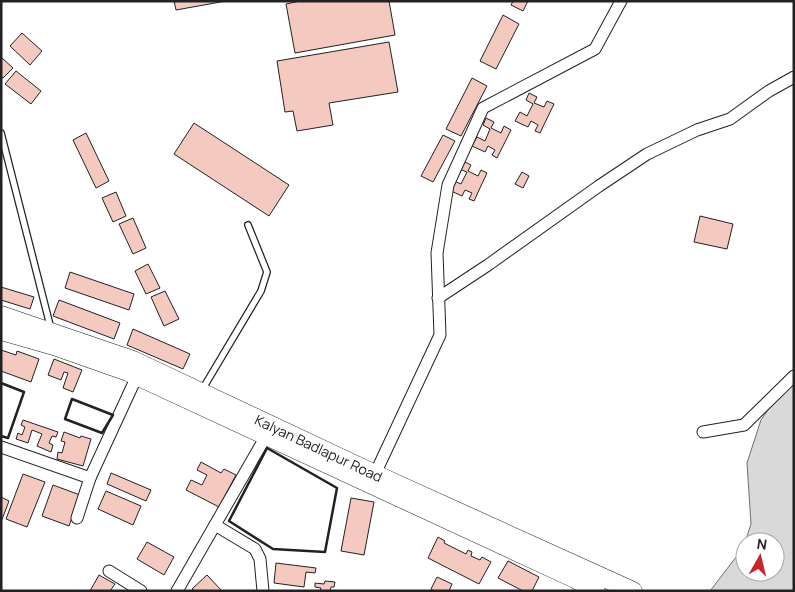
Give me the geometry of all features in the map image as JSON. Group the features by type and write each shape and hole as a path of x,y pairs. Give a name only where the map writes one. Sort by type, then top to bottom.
{"main road":[{"name":"Kalyan Badlapur Road","path":"1,315 133,360 197,397 579,581 633,591"},
{"name":"Kalyan Badlapur Road","path":"1,331 54,346 197,397"},
{"name":"Kalyan Badlapur Road","path":"269,431 375,474 596,591"}],"street":[{"path":"375,474 440,336 437,253 448,186 483,108 595,49 621,1"},
{"path":"438,298 647,154 697,130 730,119 769,91 794,77"},
{"path":"77,518 90,478 137,376"},
{"path":"703,432 744,425 794,376"},
{"path":"177,591 269,431"},
{"path":"1,447 90,478"},
{"path":"216,525 255,549 260,559 264,591"},
{"path":"109,571 142,591"}],"lane":[{"path":"1,133 52,332"},
{"path":"197,397 261,290 267,272 248,225"}],"shaded area":[{"path":"794,378 794,591 710,591 735,558 735,582 785,582 785,532 748,532 751,524 747,463 761,420 787,382"}],"building":[{"path":"174,1 226,1 176,10"},
{"path":"300,1 389,1 395,35 295,53 286,4"},
{"path":"513,1 528,1 523,11 511,5"},
{"path":"503,15 519,24 496,69 480,61"},
{"path":"22,33 42,51 30,65 10,46"},
{"path":"389,42 398,92 329,103 333,125 297,131 293,111 285,112 277,61"},
{"path":"1,57 13,68 3,78 1,77"},
{"path":"16,71 41,91 31,104 5,84"},
{"path":"472,78 487,86 461,136 446,129"},
{"path":"529,93 537,97 534,103 544,107 547,101 554,104 540,133 535,131 538,125 531,121 528,127 515,121 520,112 527,116 533,104 526,100"},
{"path":"486,118 494,122 491,128 501,133 504,126 511,130 497,158 492,155 495,150 488,146 485,152 472,146 477,137 485,141 490,129 483,125"},
{"path":"194,123 289,185 269,216 174,154"},
{"path":"86,133 109,181 96,188 73,140"},
{"path":"443,135 455,141 433,182 421,176"},
{"path":"463,161 471,165 468,171 478,176 481,170 487,173 474,201 469,199 472,193 465,190 462,196 449,190 454,181 461,184 467,172 459,169"},
{"path":"522,172 529,176 523,188 515,184"},
{"path":"116,192 126,216 113,222 102,198"},
{"path":"700,216 733,224 727,249 694,242"},
{"path":"133,218 146,248 133,254 119,224"},
{"path":"148,264 160,288 146,294 135,271"},
{"path":"70,272 134,294 129,310 65,288"},
{"path":"1,287 34,297 30,309 1,300"},
{"path":"165,291 179,319 164,326 151,297"},
{"path":"59,300 120,323 114,339 53,316"},
{"path":"133,329 190,354 183,369 127,345"},
{"path":"1,350 16,355 17,351 39,359 31,382 1,371"},
{"path":"54,359 82,370 73,392 63,388 68,373 64,372 61,380 48,375"},
{"path":"23,420 58,432 56,437 52,436 49,443 53,445 51,452 37,446 42,434 32,430 28,443 16,439 18,433 22,435 25,427 21,425"},
{"path":"64,432 80,438 81,436 91,439 83,466 57,459 58,452 62,453 65,442 61,441"},
{"path":"201,462 221,473 224,469 236,475 219,507 186,490 191,480 202,485 207,475 197,470"},
{"path":"111,473 151,490 146,501 107,484"},
{"path":"23,474 45,482 27,527 6,519"},
{"path":"53,485 80,495 69,526 42,516"},
{"path":"106,491 141,506 133,525 98,509"},
{"path":"1,497 9,501 1,522"},
{"path":"351,498 374,502 364,555 341,551"},
{"path":"438,537 445,541 444,543 466,554 468,550 472,552 471,556 480,560 482,557 491,562 479,584 428,558"},
{"path":"147,542 174,557 164,575 137,559"},
{"path":"508,561 539,577 532,591 523,591 498,578"},
{"path":"276,563 316,568 315,573 306,572 304,587 274,583"},
{"path":"99,575 115,584 110,591 90,591"},
{"path":"207,575 222,591 195,591 192,589"},
{"path":"437,577 452,584 449,591 434,591 431,589"},
{"path":"325,581 335,582 334,587 331,587 330,591 320,591 321,588 315,587 315,583 324,584"}],"wall":[{"path":"1,383 24,392 8,438 1,436"},
{"path":"72,399 113,415 102,433 65,419 72,399"},
{"path":"267,448 337,488 325,552 273,549 229,521 267,448"}]}
